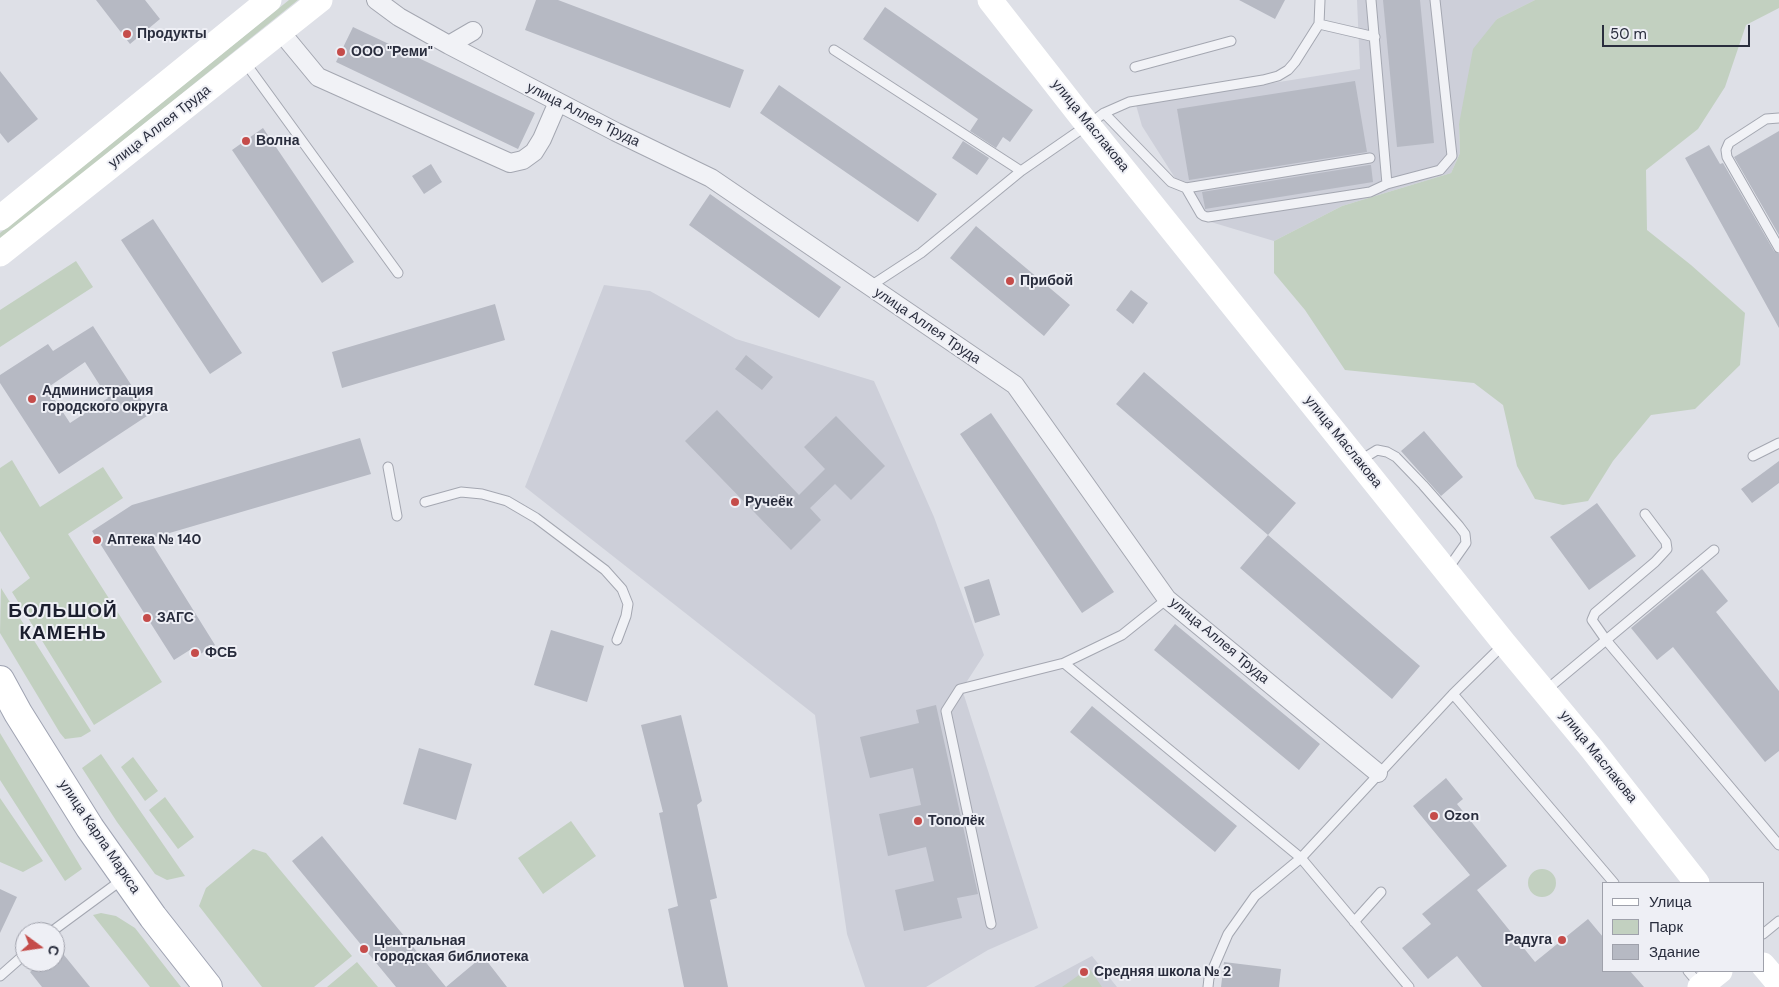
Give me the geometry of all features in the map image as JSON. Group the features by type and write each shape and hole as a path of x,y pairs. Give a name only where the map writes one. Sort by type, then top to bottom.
{"main road":[{"name":"улица Карла Маркса","path":"0,680 18,713 90,828 153,917 208,987"}],"street":[{"path":"0,218 269,0"},
{"name":"улица Аллея Труда","path":"0,254 320,0"},
{"name":"улица Аллея Труда","path":"376,0 399,17 449,45 616,132 711,178 1015,385 1167,599 1378,773"},
{"name":"улица Маслакова","path":"990,0 1096,118 1359,462 1697,882"},
{"path":"449,45 473,30"},
{"path":"280,31 318,77 510,163 523,160 534,152 542,139 558,102"},
{"path":"1764,966 1779,984"}],"lane":[{"path":"869,287 922,253 1020,171 1096,118 1130,102 1263,80 1278,76 1288,70 1319,24 1320,0"},
{"path":"1371,0 1387,184"},
{"path":"1186,188 1201,214 1208,217 1370,192 1387,184 1440,170 1452,156 1436,0"},
{"path":"1319,24 1375,36"},
{"path":"1135,66 1232,41"},
{"path":"834,50 1020,171"},
{"path":"244,60 398,273"},
{"path":"1096,118 1170,182 1186,188 1370,158"},
{"path":"1779,118 1766,120 1729,144 1726,150 1727,158 1779,248"},
{"path":"1753,456 1779,443"},
{"path":"1359,462 1377,450 1387,452 1396,457 1424,485 1459,526 1465,534 1466,543 1446,571"},
{"path":"388,467 397,516"},
{"path":"424,502 461,492 482,494 507,501 536,518 605,570 622,589 628,604 626,616 617,640"},
{"path":"1645,514 1666,542 1667,549 1592,620 1606,640 1779,845"},
{"path":"1544,691 1714,550"},
{"path":"992,924 946,711 960,689 1064,663 1122,634 1167,599"},
{"path":"1208,987 1209,978 1228,934 1254,896 1301,858 1378,773 1504,643"},
{"path":"1064,663 1301,858 1409,987"},
{"path":"1453,694 1613,882"},
{"path":"64,922 125,877"},
{"path":"1354,922 1381,892"},
{"path":"1764,933 1779,921"},
{"path":"0,976 15,963"}],"shaded area":[{"path":"1357,0 1535,0 1497,19 1459,124 1460,153 1451,173 1342,206 1274,241 1201,219 1142,126 1136,105 1360,69"},
{"name":"Ручеёк","path":"604,285 650,291 736,339 874,381 934,517 984,655 962,689 1038,928 988,950 926,987 865,987 847,934 815,715 525,487"},
{"name":"Средняя школа № 2","path":"1092,956 1117,987 1034,987"}],"green space":[{"path":"289,0 298,0 0,240 0,233"},
{"path":"1535,0 1779,0 1779,8 1746,25 1725,87 1698,129 1646,170 1647,230 1691,265 1745,313 1740,365 1695,409 1651,415 1613,461 1588,501 1563,505 1535,499 1517,466 1503,405 1474,383 1345,370 1305,310 1274,273 1274,241 1342,206 1451,173 1460,153 1459,124 1473,49 1497,19"},
{"path":"76,261 93,287 0,347 0,310"},
{"path":"12,460 40,507 103,467 123,498 68,534 162,682 94,725 12,592 30,578 0,531 0,468"},
{"path":"1,588 91,731 81,737 65,739 60,733 0,633"},
{"path":"0,733 82,869 65,881 0,780"},
{"path":"101,754 185,876 167,880 155,874 117,822 82,768"},
{"path":"133,757 158,791 145,801 121,767"},
{"path":"165,797 194,837 178,849 149,810"},
{"path":"0,798 43,861 23,872 0,862"},
{"path":"571,821 596,856 543,894 518,858"},
{"path":"253,849 266,853 352,956 314,987 262,987 199,906 206,888"},
{"path":"1542,869 1552,873 1556,883 1552,893 1542,897 1532,893 1528,883 1532,873"},
{"path":"101,913 116,916 135,928 181,987 150,987 93,915"},
{"path":"357,962 378,987 327,987"},
{"path":"1089,968 1102,987 1062,987"}],"building":[{"path":"96,0 145,0 160,19 130,44"},
{"path":"536,0 558,0 744,70 730,108 525,30"},
{"path":"1239,0 1285,0 1275,19"},
{"path":"1383,0 1420,0 1434,143 1397,147"},
{"path":"885,7 1033,110 1010,142 1003,137 996,148 970,131 978,119 863,39"},
{"path":"353,27 535,113 518,149 336,62"},
{"path":"0,71 38,119 8,143 0,133"},
{"path":"1355,81 1367,152 1189,180 1177,109"},
{"path":"779,85 937,194 918,222 760,113"},
{"path":"263,128 354,262 322,283 232,150"},
{"path":"1779,131 1779,235 1734,157"},
{"path":"963,141 989,158 977,175 952,158"},
{"path":"1709,145 1720,164 1723,163 1774,251 1779,254 1779,328 1685,158"},
{"path":"431,164 442,182 424,194 412,176"},
{"path":"1371,165 1373,182 1205,209 1202,192"},
{"path":"710,194 841,287 819,318 689,225"},
{"path":"153,219 242,353 210,374 121,240"},
{"name":"Прибой","path":"976,226 1070,305 1044,336 950,258"},
{"path":"1131,290 1148,303 1133,324 1116,310"},
{"path":"495,304 505,340 342,388 332,352"},
{"path":"93,326 150,414 59,474 0,383 0,375 48,344 53,351","holes":["85,362 108,398 70,423 47,388"]},
{"path":"746,355 773,377 762,390 735,369"},
{"path":"1144,372 1296,503 1268,535 1116,404"},
{"path":"717,410 799,495 825,469 804,447 836,416 885,466 851,500 835,484 810,508 821,520 791,550 685,441"},
{"path":"991,413 1114,592 1082,613 960,434"},
{"path":"1424,431 1463,477 1441,496 1401,451"},
{"path":"360,438 371,474 149,539 215,645 197,656 193,648 174,660 92,531 132,505"},
{"path":"1779,461 1779,483 1752,503 1741,489"},
{"path":"1597,503 1636,556 1589,590 1550,537"},
{"path":"1268,535 1420,666 1392,699 1240,568"},
{"path":"1702,569 1728,601 1716,612 1779,691 1779,751 1765,762 1673,647 1657,660 1631,628"},
{"path":"989,579 1000,615 975,623 964,587"},
{"path":"1175,624 1320,744 1299,770 1154,650"},
{"path":"551,630 604,646 587,702 534,685"},
{"path":"936,705 978,894 957,898 962,918 904,931 895,890 934,881 926,847 888,856 879,814 921,805 913,768 870,778 860,737 919,723 916,710"},
{"path":"1092,706 1237,826 1215,852 1070,732"},
{"path":"681,715 702,801 697,805 717,898 710,900 728,987 684,987 668,909 678,906 659,813 663,812 641,725"},
{"path":"419,748 472,764 456,820 403,804"},
{"path":"1446,778 1463,799 1457,804 1507,866 1477,890 1535,962 1588,919 1602,936 1602,972 1631,972 1644,987 1482,987 1457,956 1428,979 1402,948 1431,924 1422,914 1470,875 1413,806"},
{"path":"322,836 446,987 396,987 292,861"},
{"path":"0,889 17,897 0,933"},
{"path":"65,956 90,987 42,987 30,972 65,972"},
{"path":"483,956 507,987 446,987"},
{"path":"1224,962 1281,969 1279,987 1221,987"}],"place":[{"name":"Продукты","path":"127,34"},
{"name":"ООО \"Реми\"","path":"341,52"},
{"name":"Волна","path":"246,141"},
{"name":"Прибой","path":"1010,281"},
{"name":"Администрация городского округа","path":"32,399"},
{"name":"Ручеёк","path":"735,502"},
{"name":"Аптека № 140","path":"97,540"},
{"name":"ЗАГС","path":"147,618"},
{"name":"ФСБ","path":"195,653"},
{"name":"Ozon","path":"1434,816"},
{"name":"Тополёк","path":"918,821"},
{"name":"Радуга","path":"1562,940"},
{"name":"Центральная городская библиотека","path":"364,949"},
{"name":"Средняя школа № 2","path":"1084,972"}],"district":[{"name":"БОЛЬШОЙ КАМЕНЬ","path":"63,623"}]}
